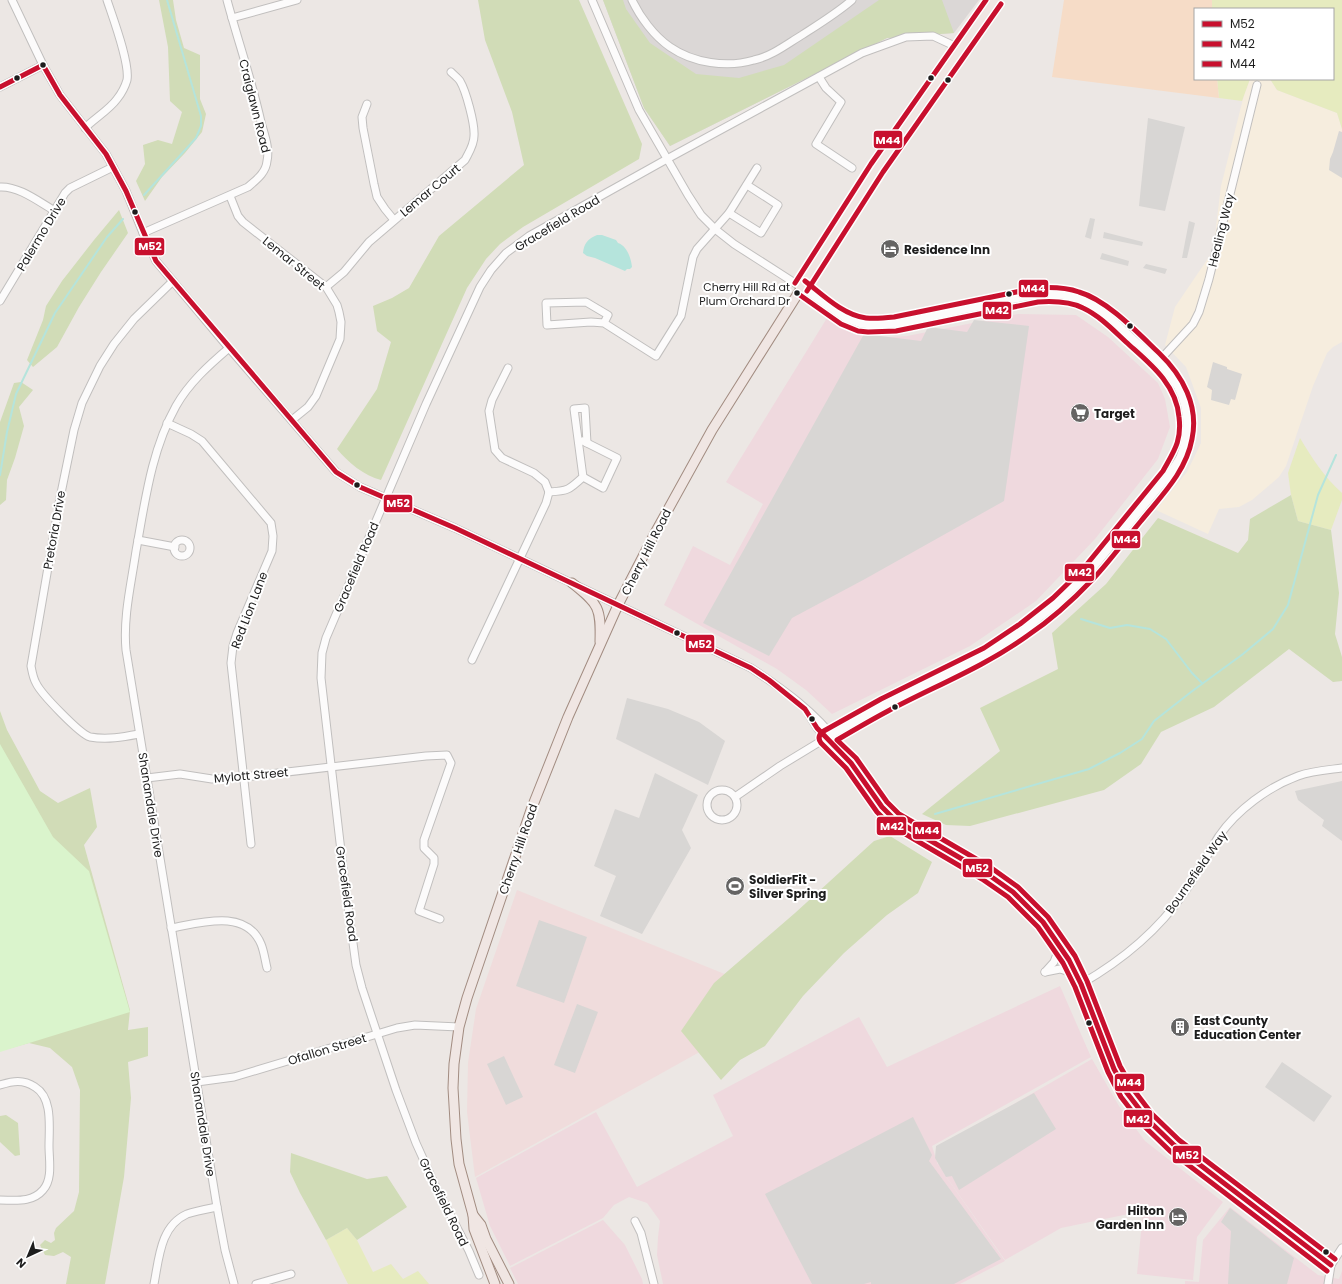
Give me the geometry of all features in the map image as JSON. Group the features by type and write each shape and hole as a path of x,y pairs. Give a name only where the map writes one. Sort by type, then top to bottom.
{"main road":[{"name":"Cherry Hill Road","path":"495,1284 474,1230 473,1215 459,1164 453,1088 459,1027 473,978 531,810 570,714 618,605 673,499 712,430 877,168 995,0"},
{"path":"572,583 592,600 599,610 601,622 600,648"},
{"name":"Cherry Hill Road","path":"473,1215 482,1225 486,1239 509,1284"}],"street":[{"path":"12,0 43,65 60,95 106,154 126,192 156,260 172,282 336,472 360,487 385,499 455,528 751,668 805,708 817,728 829,736 851,763 882,807 895,820 986,873 1008,888 1043,922 1060,946 1076,974 1114,1069 1127,1093 1147,1119 1174,1146 1331,1264"},
{"path":"85,128 116,100 124,88 127,80 124,54 107,0"},
{"name":"Craiglawn Road","path":"143,233 248,187 258,179 265,168 268,150 258,108 227,0"},
{"path":"232,18 297,0"},
{"path":"592,0 639,110 667,159 701,215 714,229 734,244 801,287 845,318 861,324 895,324 1036,295 1068,296 1084,301 1099,309 1112,319 1158,362 1172,377 1181,392 1185,407 1187,423 1185,441 1179,458 1169,475 1088,574 1058,603 1030,625 987,654 884,705 829,736 780,766 735,797"},
{"path":"632,0 646,23 658,38 670,47 685,55 718,64 754,61 768,56 828,18 852,0"},
{"name":"Gracefield Road","path":"479,1276 432,1179 405,1116 362,988 356,965 344,877 321,678 322,653 326,638 426,404 473,300 491,270 506,253 529,236 862,53 906,37 933,36 960,49"},
{"path":"0,87 43,65"},
{"name":"Lemar Court","path":"326,287 344,272 369,242 462,164 471,149 474,129 467,98 460,81 451,72"},
{"path":"819,77 826,88 841,102 816,144 852,168"},
{"name":"Healing Way","path":"1158,362 1192,324 1199,312 1209,279 1258,85"},
{"path":"367,104 362,117 374,184 384,209 394,220"},
{"name":"Palermo Drive","path":"0,301 65,193 70,188 113,167"},
{"path":"604,323 608,315 586,302 546,302 547,325 591,322 604,323 656,356 681,316 693,257 697,249 730,213 757,168"},
{"path":"730,213 761,233 778,205 747,185"},
{"path":"0,188 6,187 23,193 54,211"},
{"name":"Lemar Street","path":"230,196 238,216 243,222 326,287 337,304 341,322 340,339 316,396 308,407 292,420"},
{"name":"Pretoria Drive","path":"140,734 106,739 89,736 81,732 43,695 36,684 31,666 60,498 74,430 82,403 100,366 114,344 134,319 172,282"},
{"name":"Shanandale Drive","path":"229,348 191,383 167,423 153,462 138,540 124,631 217,1206 225,1250 234,1284"},
{"path":"472,660 546,503 549,492 545,482 534,473 502,458 495,450 489,412 492,400 508,368"},
{"path":"582,478 574,409 585,408 587,443"},
{"name":"Red Lion Lane","path":"167,423 202,441 271,523 273,536 272,551 232,646 231,663 251,844"},
{"path":"578,438 617,458 603,488 582,478"},
{"path":"549,492 564,491 582,478"},
{"path":"138,540 175,547"},
{"name":"Mylott Street","path":"147,778 180,774 212,779 244,777 426,756 447,755 451,763 424,840 424,848 434,858 434,864 419,911 440,919"},
{"name":"Bournefield Way","path":"1080,984 1104,971 1120,959 1140,943 1164,918 1184,893 1220,835 1243,810 1256,799 1270,789 1297,776 1316,771 1342,768"},
{"path":"724,790 730,792 735,797 737,806 733,816 724,820 719,820 710,815 707,810 706,803 712,792 724,790"},
{"path":"171,928 222,920 231,920 244,925 254,933 261,944 267,968"},
{"path":"1060,946 1054,962 1045,972 1060,969 1076,974"},
{"name":"Ofallon Street","path":"197,1082 234,1077 396,1028 415,1025 459,1027"},
{"path":"0,1085 16,1081 28,1082 40,1090 46,1100 49,1114 49,1176 44,1190 30,1199 0,1200"},
{"path":"154,1284 161,1248 165,1234 169,1228 178,1219 188,1214 217,1206"},
{"path":"635,1221 641,1233 654,1284"},
{"path":"1328,1284 1331,1264 1342,1248"},
{"path":"256,1284 291,1274"}],"shaded area":[{"path":"603,0 979,0 954,33 887,38 670,146 644,108"},
{"path":"1250,80 1271,80 1277,90 1337,113 1342,129 1342,342 1333,347 1327,353 1313,386 1286,466 1279,477 1252,500 1239,507 1219,509 1208,534 1156,510 1187,472 1201,443 1201,408 1186,367 1165,345 1175,307 1213,251 1221,186 1244,95"},
{"path":"1148,118 1185,127 1165,211 1139,206"},
{"path":"1339,131 1342,132 1342,178 1329,170 1330,159"},
{"path":"1090,218 1095,219 1091,239 1085,237"},
{"path":"1189,221 1195,223 1187,258 1182,258"},
{"path":"1104,232 1143,242 1142,246 1103,238"},
{"path":"1102,253 1129,261 1128,266 1100,259"},
{"path":"1146,264 1167,269 1165,274 1143,268"},
{"path":"1018,314 1076,315 1108,337 1158,383 1165,399 1170,427 1158,459 1095,539 1036,601 970,646 832,714 806,690 777,669 664,605 693,546 730,565 763,504 726,482 827,318 854,334 876,338 907,336"},
{"path":"974,320 1029,326 1004,501 792,618 769,656 703,623 864,334 921,341 928,327 967,332"},
{"path":"1213,362 1242,374 1235,400 1231,399 1229,405 1211,400 1212,390 1207,387"},
{"path":"627,698 668,709 699,722 725,741 708,785 616,739"},
{"path":"655,773 698,795 682,830 691,848 642,934 600,916 616,876 594,866 615,809 639,818"},
{"path":"1342,781 1342,841 1322,826 1324,820 1298,800 1295,791"},
{"path":"517,890 742,981 714,1044 475,1177 467,1112 468,1063 476,1009"},
{"path":"539,920 587,937 564,1003 516,986"},
{"path":"1060,986 1091,1057 932,1146 938,1165 1005,1261 960,1284 663,1284 657,1255 660,1221 647,1203 629,1197 614,1205 603,1218 510,1266 490,1226 476,1178 596,1112 637,1187 733,1136 713,1095 859,1017 887,1067"},
{"path":"577,1004 598,1012 575,1073 554,1065"},
{"path":"504,1056 523,1097 506,1105 487,1064"},
{"path":"1092,1059 1119,1106 1145,1141 1223,1202 1197,1237 1193,1280 1137,1274 1143,1211 1061,1228 1005,1260 938,1165 941,1146"},
{"path":"1282,1062 1332,1096 1314,1122 1265,1087"},
{"path":"1034,1093 1056,1129 959,1190 952,1176 946,1177 935,1158 936,1146"},
{"path":"913,1117 932,1155 929,1161 1001,1259 954,1284 871,1284 871,1282 864,1284 812,1284 765,1194"},
{"path":"1230,1207 1318,1275 1339,1279 1342,1271 1342,1284 1185,1284 1185,1281 1199,1282 1203,1240"},
{"path":"1230,1208 1294,1258 1287,1284 1228,1284 1231,1231 1221,1222"},
{"path":"603,1220 625,1245 643,1284 518,1284 510,1268"}],"green space":[{"path":"159,0 173,0 176,20 184,48 200,55 200,99 206,114 202,132 185,153 162,177 145,201 136,181 145,164 143,145 158,140 172,144 182,112 170,101 168,47"},
{"path":"478,0 579,0 642,144 639,159 523,227 500,244 486,259 467,288 381,480 368,475 357,468 337,449 377,389 391,342 377,331 373,306 392,298 409,288 439,236 524,165 512,112 485,40"},
{"path":"603,0 623,0 626,9 650,43 696,74 739,78 784,65 879,0 942,0 954,33 887,38 670,146 644,108"},
{"path":"1212,0 1342,0 1342,129 1337,113 1277,90 1271,80 1334,80 1334,8 1212,8"},
{"path":"1217,80 1250,80 1242,101 1219,98"},
{"path":"119,210 128,233 79,307 57,347 33,367 27,360 43,320 46,306 62,281"},
{"path":"21,382 33,390 19,407 24,426 7,480 6,500 0,505 0,422 14,383"},
{"path":"1300,438 1324,474 1342,493 1342,500 1331,530 1298,521 1291,495 1288,473"},
{"path":"1291,495 1298,521 1331,530 1339,593 1335,634 1342,657 1342,681 1333,682 1289,649 1214,707 1161,732 1141,764 1104,790 970,826 946,825 922,814 1000,751 980,708 1058,669 1052,633 1106,584 1158,518 1238,553 1248,540 1250,519"},
{"path":"0,711 7,730 40,791 58,803 90,788 97,827 84,845 130,1010 128,1030 148,1027 148,1056 128,1062 131,1098 124,1177 105,1284 66,1284 71,1257 63,1252 54,1256 45,1255 40,1245 45,1240 51,1243 55,1240 54,1233 56,1228 74,1211 79,1192 80,1090 72,1067 50,1048 29,1043 0,1051"},
{"path":"0,744 53,837 89,871 130,1012 0,1052"},
{"path":"890,836 932,862 918,893 887,915 844,953 803,996 765,1046 740,1060 721,1080 681,1031 714,983 795,913 874,841"},
{"path":"6,1115 18,1123 20,1155 15,1156 0,1142 0,1116"},
{"path":"291,1153 367,1179 387,1176 407,1207 357,1240 347,1228 326,1240 290,1172"},
{"path":"347,1228 357,1240 373,1272 391,1264 403,1279 418,1271 429,1284 348,1284 326,1240"}],"sand":[{"path":"1064,0 1212,0 1212,8 1194,8 1194,80 1217,80 1219,98 1052,77"}],"water":[{"path":"597,235 602,235 616,240 624,247 630,256 632,267 625,271 583,253 587,242"}],"waterway":[{"path":"144,195 196,138 201,126 201,116 167,0"},
{"path":"0,475 7,432 16,394 55,313 107,237 123,219"},
{"path":"935,814 1089,769 1120,753 1142,739 1154,721 1243,654 1273,629 1288,605 1318,495 1336,455"},
{"path":"1081,619 1110,628 1127,625 1150,629 1166,639 1192,673 1202,683"}],"transit line":[{"name":"M44","path":"795,283 871,164 986,0"},
{"name":"M42","path":"807,291 883,172 1001,4"},
{"name":"M52","path":"43,65 60,95 106,154 126,191 156,261 336,472 360,487 455,528 751,668 769,680 805,709 817,728 851,763 882,807 895,820 986,873 1013,892 1043,922 1069,960 1081,984 1114,1069 1127,1093 1147,1119 1174,1145 1331,1265"},
{"name":"M52","path":"0,87 43,65"},
{"name":"M44","path":"805,281 841,309 866,318 894,317 1036,288 1074,290 1090,296 1122,318 1168,362 1182,382 1191,403 1193,415 1194,427 1189,451 1172,483 1093,579 1070,602 1036,630 1011,647 977,667 869,721 837,740 856,758 887,802 899,814 990,867 1018,887 1048,917 1075,956 1087,981 1120,1066 1133,1089 1152,1114 1179,1140 1335,1259"},
{"name":"M42","path":"797,293 841,324 858,331 868,332 896,331 1038,302 1072,304 1089,311 1101,319 1152,366 1173,394 1177,405 1180,425 1174,451 1163,471 1083,569 1053,598 1020,624 984,648 881,699 822,732 819,739 820,742 846,768 877,812 890,825 982,879 1008,897 1038,927 1063,963 1075,987 1108,1072 1121,1097 1142,1124 1170,1151 1327,1271"}],"place":[{"name":"Residence Inn","path":"890,249"},
{"name":"Cherry Hill Rd at Plum Orchard Dr","path":"797,293"},
{"name":"Target","path":"1080,413"},
{"name":"SoldierFit - Silver Spring","path":"735,886"},
{"name":"East County Education Center","path":"1180,1027"},
{"name":"Hilton Garden Inn","path":"1178,1217"}]}
